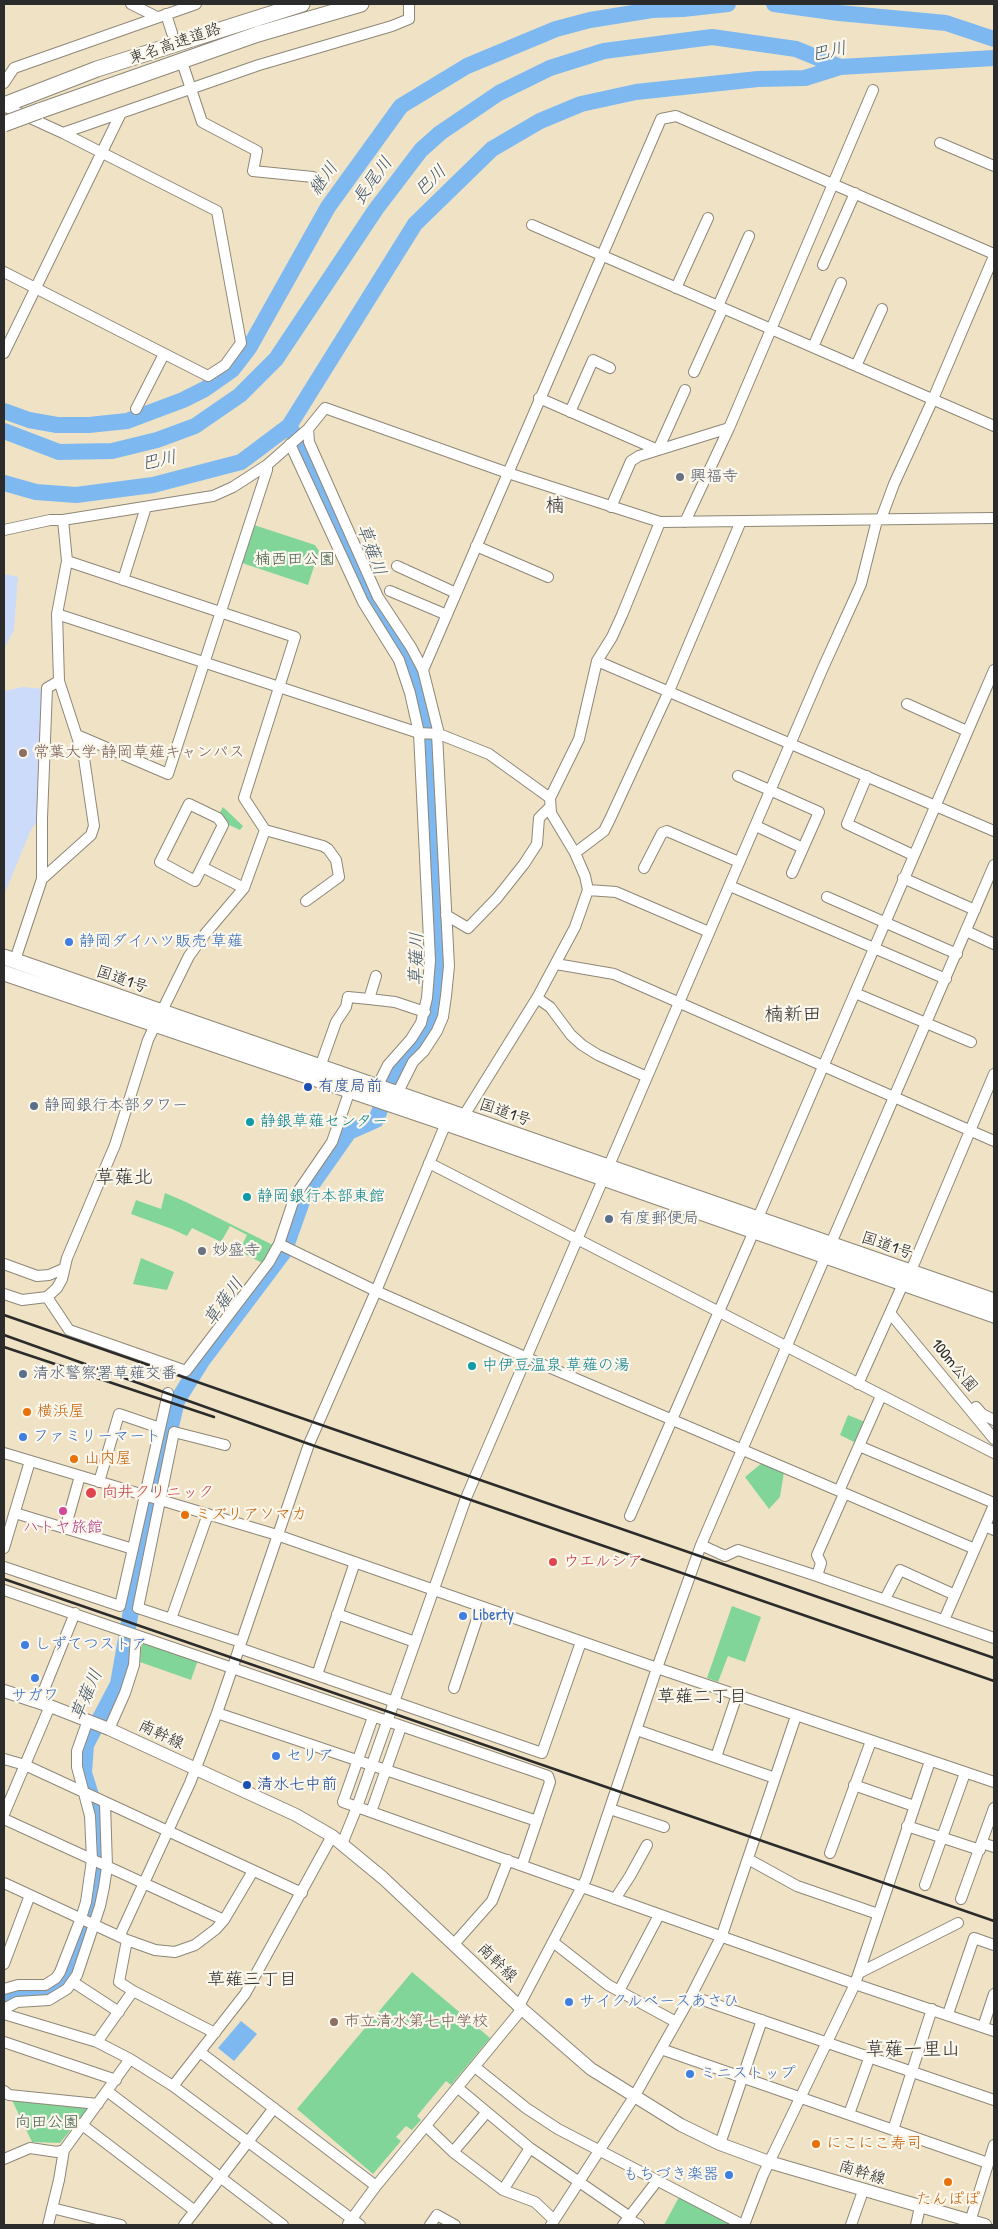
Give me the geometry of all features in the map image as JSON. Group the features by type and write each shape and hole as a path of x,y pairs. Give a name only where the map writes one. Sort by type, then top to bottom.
{"highway":[{"name":"東名高速道路","path":"8,104 97,69 302,4"},
{"name":"東名高速道路","path":"4,124 39,110 258,34 360,4"},
{"name":"国道1号","path":"9,958 159,1018 350,1090 606,1173"},
{"name":"国道1号","path":"4,973 159,1018 320,1068 463,1117 606,1173 755,1226 907,1278 994,1301"},
{"name":"国道1号","path":"907,1278 994,1315"}],"main road":[{"name":"南幹線","path":"4,1691 45,1704 106,1728 296,1815 337,1840 384,1878 520,2008 591,2069 681,2126 720,2144 769,2162 969,2223 985,2225"}],"street":[{"path":"131,4 169,11"},
{"path":"4,83 14,68 169,11 196,4"},
{"path":"63,133 260,65 392,26 409,19 409,4"},
{"path":"169,11 172,33"},
{"path":"184,68 202,122 257,151 253,171 313,177"},
{"path":"685,522 729,428 873,90"},
{"path":"4,272 208,376 225,365 241,343 217,211 8,104"},
{"path":"4,353 121,113"},
{"path":"173,2086 249,1987 302,1893 357,1807 466,1498 525,1357 861,584 879,520 994,255 676,116 661,119 423,670"},
{"path":"940,143 994,166"},
{"path":"823,265 855,193"},
{"path":"676,288 708,218"},
{"path":"532,225 994,426"},
{"path":"694,372 749,236"},
{"path":"813,348 842,283"},
{"path":"856,366 882,310"},
{"path":"136,409 164,354"},
{"path":"570,412 593,360 610,368"},
{"path":"658,450 685,390"},
{"path":"540,398 658,450"},
{"path":"4,530 50,520 63,520 213,496 232,487 267,465 308,429 324,408 508,473 660,522 994,518"},
{"path":"611,507 631,461 639,456 729,428"},
{"path":"308,429 309,442 378,596 411,647 423,670 438,734 448,966 443,1017 431,1042 413,1062 407,1072 397,1094"},
{"path":"290,444 363,602 399,660 420,733 430,967 426,1012 417,1031 388,1065 377,1087"},
{"path":"78,735 168,774 205,664 267,465"},
{"path":"123,580 146,507"},
{"path":"42,879 91,835 94,826 88,776 78,735 59,680 57,614 67,561 63,520"},
{"path":"575,853 604,831 669,691 741,521"},
{"path":"446,915 468,928 497,898 524,864 536,844 539,818 550,802 579,739 597,661 622,615 660,522"},
{"path":"476,546 548,577"},
{"path":"67,561 295,637 244,798 265,830 323,846 328,849 336,860 339,876 306,901"},
{"path":"397,566 456,593"},
{"path":"390,592 446,615"},
{"path":"57,614 420,733 438,734 489,754 550,802 551,813 575,853 586,876 588,890 575,927 537,998 463,1117 446,1122 310,1444 217,1713 195,1769 144,1884 124,1938 119,1982 215,2033"},
{"path":"597,661 994,831"},
{"path":"630,1516 994,670"},
{"path":"9,958 42,879 42,818 47,688 59,680"},
{"path":"907,704 967,731"},
{"path":"738,776 819,812 792,873"},
{"path":"867,776 847,824 913,855"},
{"path":"189,804 218,818 223,825 202,867 195,881 160,862 189,804"},
{"path":"756,826 803,848"},
{"path":"4,1294 22,1300 47,1297 57,1288 62,1279 63,1269 115,1145 148,1040 189,956 204,934 244,888 265,830"},
{"path":"644,868 662,833 667,831 740,862"},
{"path":"4,2014 97,2042 130,2059 173,2086 353,2223 376,2186 427,2127 520,2008 582,1886 701,1545 788,1347 893,1096 927,1023 994,865"},
{"path":"202,867 244,888"},
{"path":"427,874 444,874"},
{"path":"904,878 975,910"},
{"path":"730,886 946,979"},
{"path":"588,890 616,892 709,932"},
{"path":"827,897 957,954"},
{"path":"966,931 994,944"},
{"path":"556,964 614,974 994,1141"},
{"path":"369,999 376,976"},
{"path":"855,993 971,1042"},
{"path":"320,1068 336,1022 346,1007 348,997 395,1002 426,1012"},
{"path":"537,998 550,1007 571,1035 582,1045 598,1055 647,1077"},
{"path":"858,1384 907,1278 969,1130 993,1079"},
{"path":"47,1297 69,1330 186,1371 268,1262 279,1244 295,1196 332,1142 350,1090"},
{"path":"429,1163 994,1453"},
{"path":"279,1244 376,1291 525,1357 975,1549"},
{"path":"4,1264 37,1276 49,1275 63,1269"},
{"name":"100m公園","path":"890,1313 994,1439"},
{"path":"4,1566 120,1606 168,1393"},
{"path":"817,1576 821,1563 816,1556 859,1446 881,1396"},
{"path":"970,1398 982,1414 994,1420"},
{"path":"99,1482 119,1414 160,1428"},
{"path":"225,1445 174,1432 138,1608 172,1619 317,1675 542,1752 582,1642"},
{"path":"859,1446 994,1504 989,1528 975,1549 944,1620"},
{"path":"4,1453 277,1535 796,1716 994,1782"},
{"path":"4,1548 30,1461"},
{"path":"65,1529 80,1476"},
{"path":"15,1513 133,1549"},
{"path":"172,1619 208,1514"},
{"path":"701,1545 725,1556 738,1550 994,1638"},
{"path":"317,1675 354,1562"},
{"path":"885,1599 900,1570 955,1595"},
{"path":"4,1590 548,1776 550,1782 522,1864"},
{"path":"454,1688 482,1607"},
{"path":"4,1814 25,1765 75,1613"},
{"path":"337,1614 415,1642"},
{"path":"106,1728 125,1692 134,1665 135,1634"},
{"path":"716,1757 737,1695"},
{"path":"217,1713 537,1821"},
{"path":"427,2127 453,2152 503,2190 536,2202 553,2223 634,2097 691,1996 722,1935 796,1716"},
{"path":"373,1717 343,1802 522,1864 659,1915 722,1935 855,1984 994,2030"},
{"path":"4,1989 18,1985 45,1985 56,1978 81,1918 86,1902 92,1860 90,1816 77,1767 77,1751 89,1721"},
{"path":"371,1812 401,1727"},
{"path":"637,1730 775,1778"},
{"path":"830,1853 871,1741"},
{"path":"4,1759 25,1765 302,1893"},
{"path":"475,2067 526,2108 558,2129 743,2225 769,2162 855,1984 930,1761"},
{"path":"925,1885 943,1838 964,1773"},
{"path":"854,1786 914,1806"},
{"path":"4,2009 17,2002 49,2000 67,1990 73,1982 100,1906 107,1867 105,1803"},
{"path":"610,1808 664,1826"},
{"path":"961,1899 994,1808"},
{"path":"4,1819 224,1920"},
{"path":"907,1826 943,1838 981,1847 994,1848"},
{"path":"615,1899 647,1845"},
{"path":"748,1859 797,1886 878,1914"},
{"path":"454,1944 492,1902 508,1860"},
{"path":"4,1883 124,1938 155,1950 175,1952 186,1949 204,1939 224,1920 253,1871"},
{"path":"4,1964 30,1895"},
{"path":"619,1991 659,1915"},
{"path":"859,1973 958,1923"},
{"path":"948,2014 974,1938 994,1945"},
{"path":"553,1942 608,1985 676,2022"},
{"path":"73,1982 119,2012"},
{"path":"97,2042 133,1991"},
{"path":"983,2026 994,1994"},
{"path":"691,1996 994,2100"},
{"path":"893,2130 932,2009"},
{"path":"720,2144 762,2020"},
{"path":"4,2042 116,2080"},
{"path":"662,2049 988,2163"},
{"path":"200,2052 376,2186"},
{"path":"849,2114 870,2056"},
{"path":"48,2225 64,2150 130,2059"},
{"path":"458,2088 530,2148 627,2220 639,2225"},
{"path":"4,2091 9,2095 98,2104"},
{"path":"107,2091 283,2225"},
{"path":"184,2225 274,2108"},
{"path":"453,2152 486,2113"},
{"path":"82,2124 195,2211"},
{"path":"969,2223 994,2147"},
{"path":"4,2159 30,2148 57,2152 64,2150"},
{"path":"503,2190 530,2148"},
{"path":"627,2220 657,2181"},
{"path":"851,2225 863,2190"},
{"path":"916,2225 920,2207"},
{"path":"52,2208 120,2225"},
{"path":"430,2225 437,2215 455,2225"}],"shaded area":[{"path":"4,574 18,577 14,630 4,649"},
{"name":"常葉大学 静岡草薙キャンパス","path":"23,687 44,689 41,815 31,830 4,895 4,691"}],"green space":[{"name":"楠西田公園","path":"254,525 315,545 319,551 308,585 242,563"},
{"path":"223,807 243,826 240,830 227,824 219,814"},
{"path":"165,1193 275,1246 264,1264 239,1251 247,1235 230,1226 221,1242 192,1228 187,1236 131,1214 136,1200 161,1209"},
{"path":"141,1258 174,1272 167,1290 133,1284"},
{"path":"848,1415 865,1422 856,1443 840,1435"},
{"path":"763,1462 784,1472 780,1497 769,1509 745,1477"},
{"path":"732,1606 761,1617 745,1662 728,1656 718,1682 707,1678"},
{"path":"142,1641 198,1660 191,1680 140,1662"},
{"path":"412,1972 490,2038 451,2085 446,2081 417,2116 421,2120 412,2130 406,2126 396,2137 401,2141 373,2174 297,2109"},
{"name":"向田公園","path":"11,2098 89,2107 60,2143 32,2142"},
{"path":"679,2197 732,2225 664,2225"}],"water":[{"path":"241,2021 257,2034 234,2061 218,2048"}],"waterway":[{"name":"継川","path":"4,411 29,420 57,425 89,425 127,421 183,400 205,389 232,370 249,348 328,207 401,106 467,66 556,29 590,20 652,10 728,4"},
{"name":"継川","path":"774,4 839,13 946,23 994,39"},
{"name":"長尾川","path":"4,431 59,452 112,451 157,440 195,426 240,395 276,359 376,209 421,150 440,133 499,93 550,68 604,51 712,37 796,49 840,67"},
{"name":"巴川","path":"4,483 36,492 76,495 153,485 241,462 289,426 415,224 492,149 540,121 581,104 636,92 758,79 805,78 840,67 994,58"},
{"name":"草薙川","path":"4,1998 25,1991 56,1989 67,1978 95,1899 100,1854 96,1811 84,1773 86,1745 118,1684 142,1549 177,1401 202,1361 284,1252 304,1196 349,1132 376,1120 392,1079 404,1060 424,1037 435,1010 439,960 430,758 426,722 413,673 367,597 336,512 315,469 289,426"}],"railway":[{"path":"4,1315 994,1658"},
{"path":"4,1335 309,1444 994,1681"},
{"path":"4,1347 214,1417"},
{"path":"4,1579 994,1921"}],"place":[{"name":"興福寺","path":"680,477"},
{"name":"常葉大学 静岡草薙キャンパス","path":"23,753"},
{"name":"静岡ダイハツ販売 草薙","path":"69,942"},
{"name":"有度局前","path":"308,1087"},
{"name":"静岡銀行本部タワー","path":"34,1106"},
{"name":"静銀草薙センター","path":"250,1122"},
{"name":"静岡銀行本部東館","path":"247,1197"},
{"name":"有度郵便局","path":"609,1219"},
{"name":"妙盛寺","path":"202,1251"},
{"name":"中伊豆温泉 草薙の湯","path":"472,1366"},
{"name":"清水警察署草薙交番","path":"23,1374"},
{"name":"横浜屋","path":"27,1412"},
{"name":"ファミリーマート","path":"23,1437"},
{"name":"山内屋","path":"74,1459"},
{"name":"向井クリニック","path":"91,1493"},
{"name":"ハトヤ旅館","path":"63,1511"},
{"name":"ミズリアソマカ","path":"185,1515"},
{"name":"ウエルシア","path":"553,1562"},
{"name":"Liberty","path":"463,1616"},
{"name":"しずてつストア","path":"25,1645"},
{"name":"サガワ","path":"35,1678"},
{"name":"セリア","path":"276,1756"},
{"name":"清水七中前","path":"247,1785"},
{"name":"サイクルベースあさひ","path":"569,2002"},
{"name":"市立清水第七中学校","path":"334,2022"},
{"name":"ミニストップ","path":"690,2074"},
{"name":"にこにこ寿司","path":"816,2144"},
{"name":"もちづき楽器","path":"729,2175"},
{"name":"たんぽぽ","path":"948,2182"}],"district":[{"name":"楠","path":"555,506"},
{"name":"楠新田","path":"793,1015"},
{"name":"草薙北","path":"124,1178"},
{"name":"草薙二丁目","path":"702,1697"},
{"name":"草薙三丁目","path":"252,1980"},
{"name":"草薙一里山","path":"913,2050"}]}
